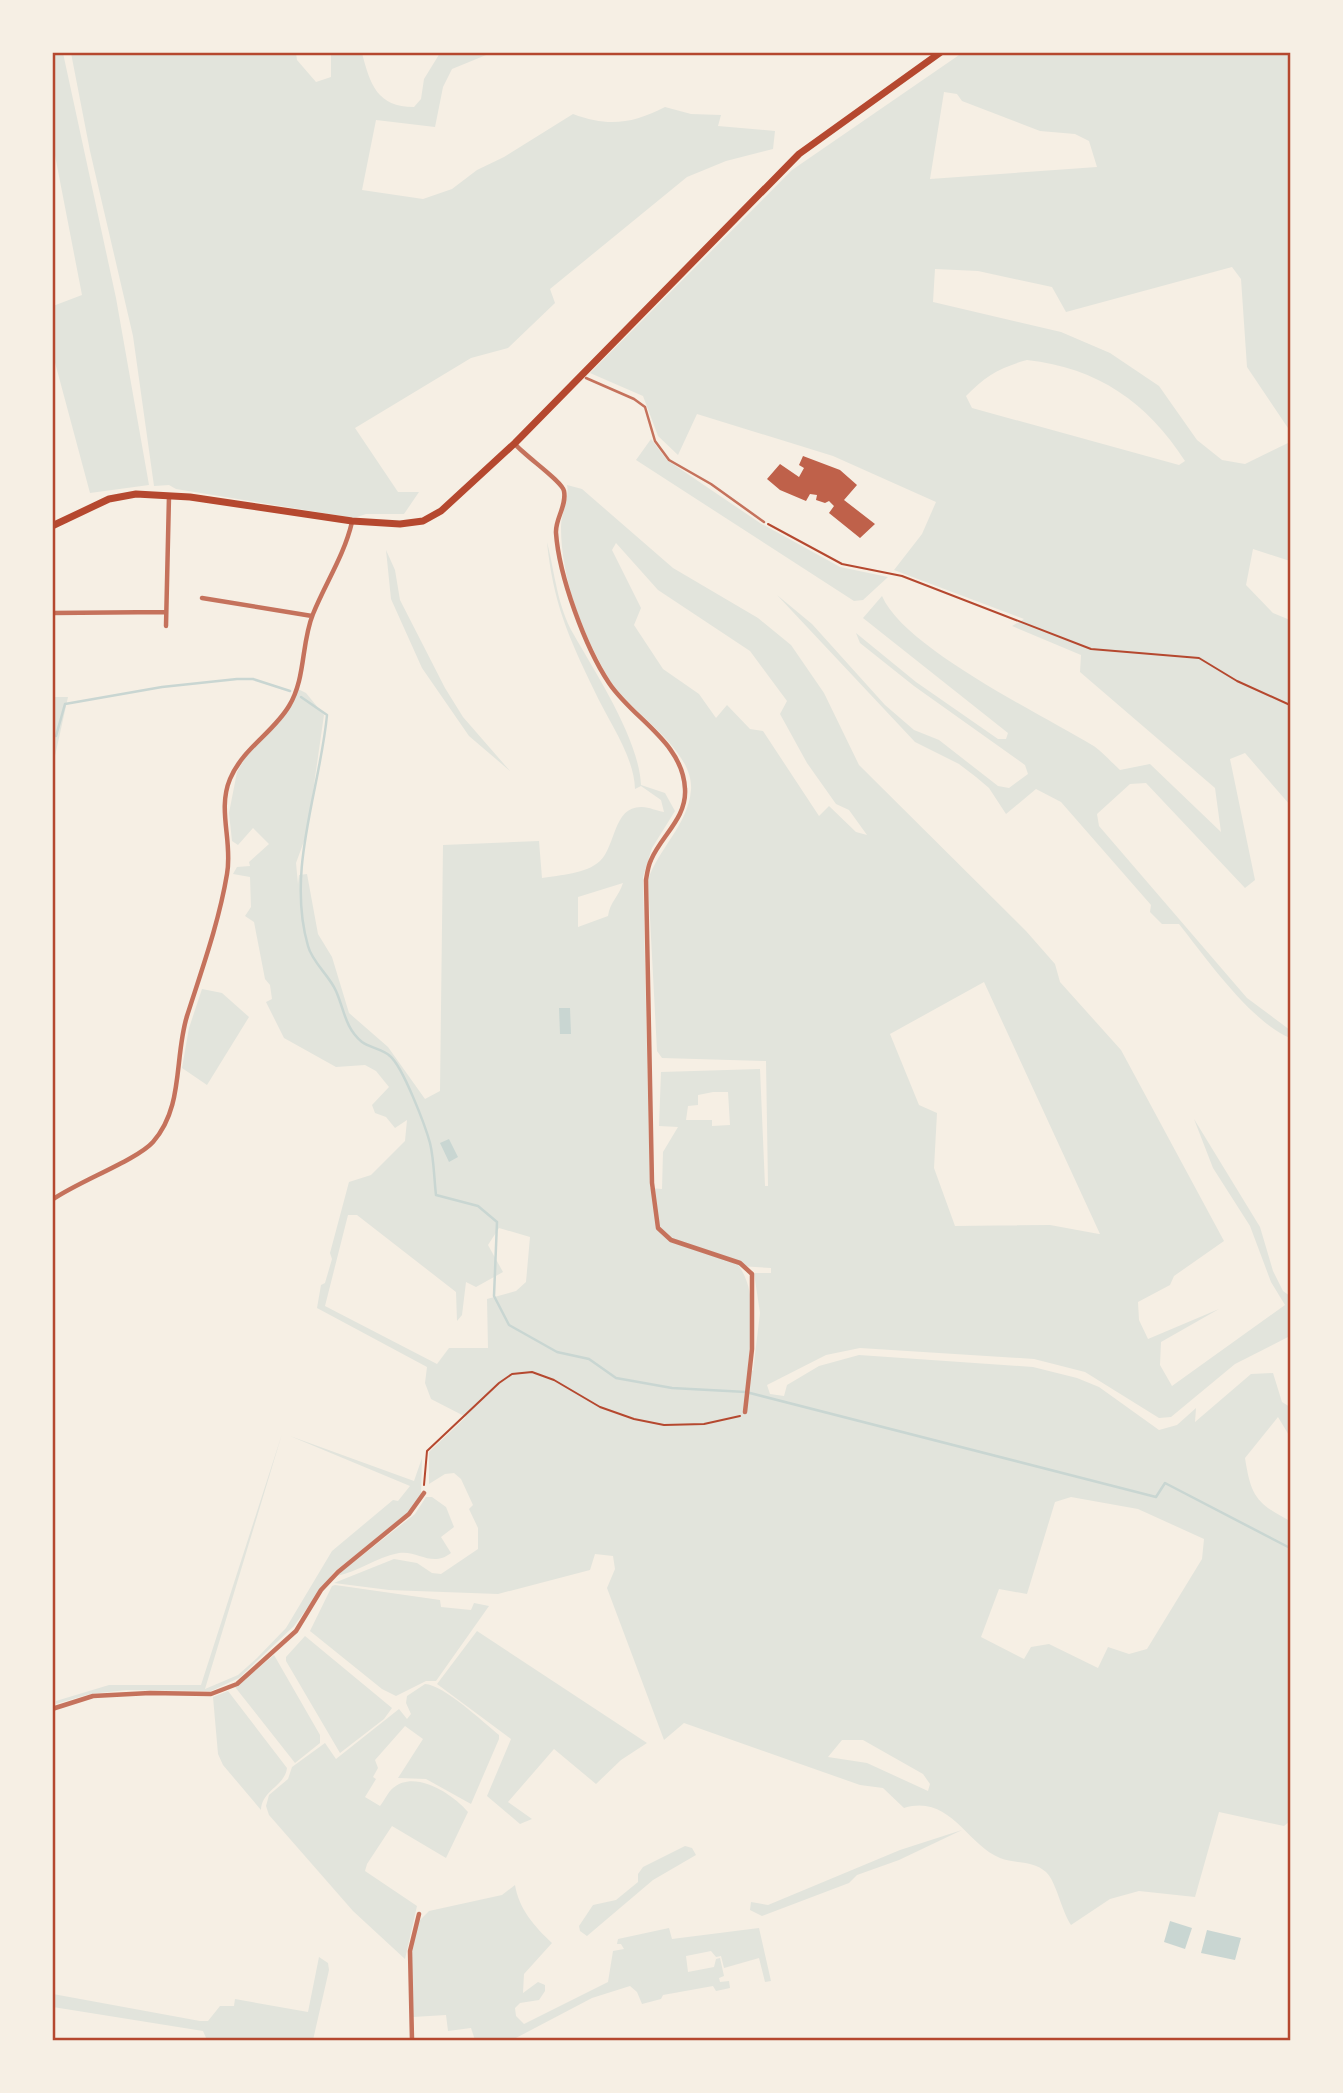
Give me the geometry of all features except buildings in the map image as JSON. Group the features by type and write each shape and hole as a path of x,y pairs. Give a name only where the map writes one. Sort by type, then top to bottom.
{"main road":[{"path":"922,66 933,52"},
{"path":"52,526 109,499 136,495 169,496 352,521 400,524 423,520 441,511 516,445 799,154 941,52"}],"street":[{"path":"516,445 528,459 557,479 564,490 564,504 556,528 559,561 577,616 608,682 637,717 673,750 680,765 685,789 683,802 672,831 651,859 646,880 652,1183 658,1227 671,1240 740,1263 752,1274 754,1300 745,1412"},
{"path":"166,626 169,496"},
{"path":"52,1199 144,1149 151,1144 169,1118 187,1017 201,979 227,875 228,844 224,815 230,779 248,750 291,704 296,692 312,615 346,546 352,521"},
{"path":"202,598 312,615"},
{"path":"52,613 166,612"},
{"path":"52,1709 93,1696 211,1694 237,1684 296,1631 321,1590 338,1572 409,1514 424,1493"},
{"path":"412,2040 410,1951 419,1914"}],"lane":[{"path":"586,378 635,399 645,407 655,440 669,460 711,484 764,522"}],"path":[{"path":"764,522 842,564 895,573 1091,649 1199,658 1237,681 1290,705"},
{"path":"424,1493 427,1451 512,1374 532,1372 554,1380 600,1407 664,1425 736,1419 745,1412"}],"shaded area":[{"path":"52,53 63,53 116,298 149,485 90,493 53,355 53,306 82,295 53,145"},
{"path":"71,53 296,53 297,60 316,82 331,77 331,53 362,53 368,75 377,92 391,103 414,107 421,99 424,79 440,53 491,53 452,69 443,87 435,127 376,120 362,190 423,199 452,189 477,170 504,157 573,114 609,122 631,120 665,107 691,114 721,115 718,126 775,131 773,149 726,161 687,177 550,289 555,303 508,348 471,358 355,428 398,492 419,492 404,514 366,514 354,518 176,489 169,485 154,486 133,336 90,151"},
{"path":"962,53 1290,53 1290,431 1247,367 1241,279 1232,267 1066,312 1052,287 978,271 935,269 933,302 1061,332 1110,353 1159,386 1197,440 1222,460 1245,464 1290,442 1290,561 1253,549 1246,585 1273,613 1290,620 1290,805 1245,753 1230,759 1255,880 1245,888 1146,783 1130,784 1097,814 1099,826 1247,998 1290,1030 1290,1038 1275,1030 1244,1003 1179,924 1162,924 1150,912 1151,905 1061,802 1036,789 1006,814 989,788 976,777 959,764 915,742 777,595 812,624 885,705 914,730 939,740 998,786 1009,788 1028,774 1025,765 914,686 860,643 856,633 916,682 998,739 1006,739 1008,733 863,618 882,596 895,616 945,658 1092,745 1120,770 1150,764 1221,832 1215,788 1080,672 1081,655 1012,626 1024,619 894,570 922,534 936,502 833,456 697,414 678,455 658,436 643,396 590,373 792,170","holes":["944,92 957,94 962,101 1040,131 1075,134 1089,141 1097,167 930,179","1027,360 1076,371 1118,391 1154,421 1185,461 1179,465 972,408 966,396 980,383 1001,369"]},
{"path":"651,439 667,460 760,523 840,567 888,577 863,600 854,601 636,460"},
{"path":"567,485 582,489 673,568 758,618 791,645 824,693 859,765 1026,931 1055,964 1060,982 1121,1050 1224,1241 1174,1276 1170,1285 1138,1302 1139,1320 1148,1339 1219,1309 1161,1342 1160,1365 1172,1386 1285,1305 1271,1282 1250,1226 1213,1168 1194,1119 1260,1227 1273,1271 1283,1291 1290,1296 1290,1336 1235,1364 1171,1417 1159,1418 1085,1372 1034,1359 860,1348 826,1355 767,1385 770,1394 784,1396 787,1385 819,1366 859,1355 1033,1367 1077,1378 1099,1387 1159,1430 1177,1425 1196,1408 1195,1422 1251,1374 1273,1373 1282,1402 1290,1407 1290,1437 1278,1417 1245,1458 1257,1497 1269,1509 1290,1521 1290,1821 1284,1826 1219,1812 1195,1897 1139,1891 1110,1899 1071,1925 1046,1872 1030,1864 1000,1858 988,1851 946,1814 934,1808 904,1808 883,1788 860,1785 684,1723 664,1740 607,1588 615,1569 613,1556 595,1554 590,1570 498,1594 389,1590 334,1583 394,1559 417,1563 432,1573 441,1574 478,1549 478,1528 469,1509 473,1505 461,1479 454,1473 445,1474 429,1484 429,1452 466,1417 431,1399 425,1383 427,1367 317,1308 321,1285 325,1283 332,1259 330,1253 349,1182 371,1175 405,1141 407,1120 395,1128 386,1117 375,1113 372,1105 389,1087 376,1071 365,1065 336,1067 284,1038 266,1002 272,999 270,985 265,979 254,922 245,916 251,907 250,877 233,874 237,867 250,866 249,862 269,844 253,828 238,845 232,841 229,813 237,772 249,751 274,728 298,689 306,693 324,715 307,833 296,863 298,884 299,875 307,874 318,934 332,957 349,1013 388,1047 425,1099 440,1091 443,845 539,841 542,878 565,875 588,869 600,861 625,813 633,808 645,807 664,812 661,800 641,786 635,789 634,776 625,751 569,635 553,583 547,542 568,624 625,728 633,748 641,785 665,793 675,811 652,848 643,877 650,1188 662,1189 663,1152 678,1127 659,1126 661,1072 760,1069 765,1186 768,1186 766,1061 662,1058 657,1051 648,880 689,803 689,775 671,745 617,690 590,642 569,585 562,547 561,521","holes":["616,543 658,590 750,651 787,701 780,714 807,763 836,804 849,810 867,835 856,832 829,806 819,816 763,731 750,729 727,705 716,718 699,694 663,669 634,625 641,608 612,550","623,883 608,916 578,927 578,897","984,982 1100,1234 1050,1225 955,1226 934,1168 937,1113 919,1105 890,1034","728,1092 730,1125 712,1126 712,1120 686,1120 688,1106 698,1105 698,1095","348,1215 357,1215 456,1292 457,1321 462,1315 466,1282 476,1287 503,1272 488,1245 499,1228 530,1237 526,1282 516,1291 487,1299 488,1348 449,1348 437,1364 325,1306","739,1266 771,1268 771,1273 754,1273 760,1313 753,1371 748,1367 752,1315 749,1289","1071,1497 1138,1509 1204,1539 1202,1559 1147,1649 1129,1654 1108,1647 1098,1668 1049,1644 1031,1647 1024,1659 981,1637 999,1589 1027,1594 1055,1502","842,1740 863,1740 923,1774 930,1784 928,1791 867,1763 828,1757"]},
{"path":"386,550 395,570 400,600 445,688 463,717 510,771 469,736 422,668 391,599"},
{"path":"52,697 68,697 53,765"},
{"path":"202,989 222,993 249,1017 207,1085 182,1068 189,1028"},
{"path":"559,1008 570,1008 571,1034 560,1034"},
{"path":"449,1139 458,1157 449,1162 440,1143"},
{"path":"282,1434 205,1689 238,1675 257,1658 286,1628 332,1551 393,1500 398,1501 410,1486 290,1436 414,1481 422,1458 421,1495 415,1507 334,1572 294,1626 239,1678 211,1691 127,1690 90,1694 56,1704 56,1701 109,1685 201,1685"},
{"path":"426,1497 432,1497 446,1507 454,1527 441,1537 451,1553 431,1559 399,1553 336,1576 415,1514"},
{"path":"332,1586 440,1600 441,1607 471,1610 474,1603 489,1606 436,1681 426,1681 396,1696 382,1689 310,1631"},
{"path":"477,1631 647,1743 621,1760 596,1784 554,1749 508,1802 532,1819 520,1824 487,1796 511,1739 437,1684"},
{"path":"305,1636 392,1708 384,1719 340,1753 286,1661 286,1657"},
{"path":"274,1655 320,1735 320,1743 295,1763 235,1687"},
{"path":"425,1684 433,1686 463,1705 499,1735 499,1739 471,1804 426,1779 398,1778 423,1739 405,1726 375,1760 378,1768 373,1777 376,1779 365,1797 380,1806 393,1788 412,1781 422,1782 443,1791 468,1812 446,1858 392,1826 367,1864 365,1871 417,1906 405,1959 353,1911 269,1815 266,1806 269,1795 288,1779 292,1767 325,1743 336,1759 399,1709 407,1719 411,1714 406,1703 407,1696"},
{"path":"228,1691 287,1768 282,1779 265,1798 261,1810 223,1765 218,1754 213,1697"},
{"path":"962,1830 899,1860 857,1875 849,1883 762,1916 750,1910 751,1902 768,1905 900,1850"},
{"path":"685,1846 692,1848 696,1855 653,1880 587,1936 580,1931 579,1926 593,1905 616,1900 638,1882 638,1874 643,1867"},
{"path":"515,1885 528,1917 552,1943 524,1974 523,1993 538,1982 545,1985 545,1991 539,2000 520,2003 515,2008 516,2016 524,2024 608,1982 613,1951 624,1949 621,1944 617,1944 618,1939 669,1928 672,1939 759,1928 771,1981 765,1982 759,1958 724,1968 721,1956 716,1957 711,1951 686,1956 688,1972 714,1967 716,1959 720,1958 724,1976 719,1978 720,1982 729,1981 730,1988 716,1991 713,1986 663,1995 661,1999 642,2004 637,1992 630,1986 592,1998 514,2039 475,2040 471,2028 448,2031 446,2015 413,2017 411,1958 418,1922 429,1911 502,1895"},
{"path":"1170,1921 1192,1928 1185,1949 1164,1942"},
{"path":"1207,1930 1241,1938 1235,1960 1201,1953"},
{"path":"319,1957 328,1963 329,1970 313,2040 207,2040 203,2031 53,2007 53,1994 200,2021 208,2021 220,2006 234,2006 235,1999 308,2012"}],"waterway":[{"path":"52,736 56,736 65,704 162,687 237,679 253,679 290,691"},
{"path":"301,697 327,715 302,859 302,917 308,946 336,991 356,1037 390,1056 401,1072 419,1110 430,1143 436,1195 478,1206 497,1222 494,1296 509,1325 557,1352 589,1359 616,1378 672,1388 746,1392 1156,1497 1165,1483 1290,1548"}]}
